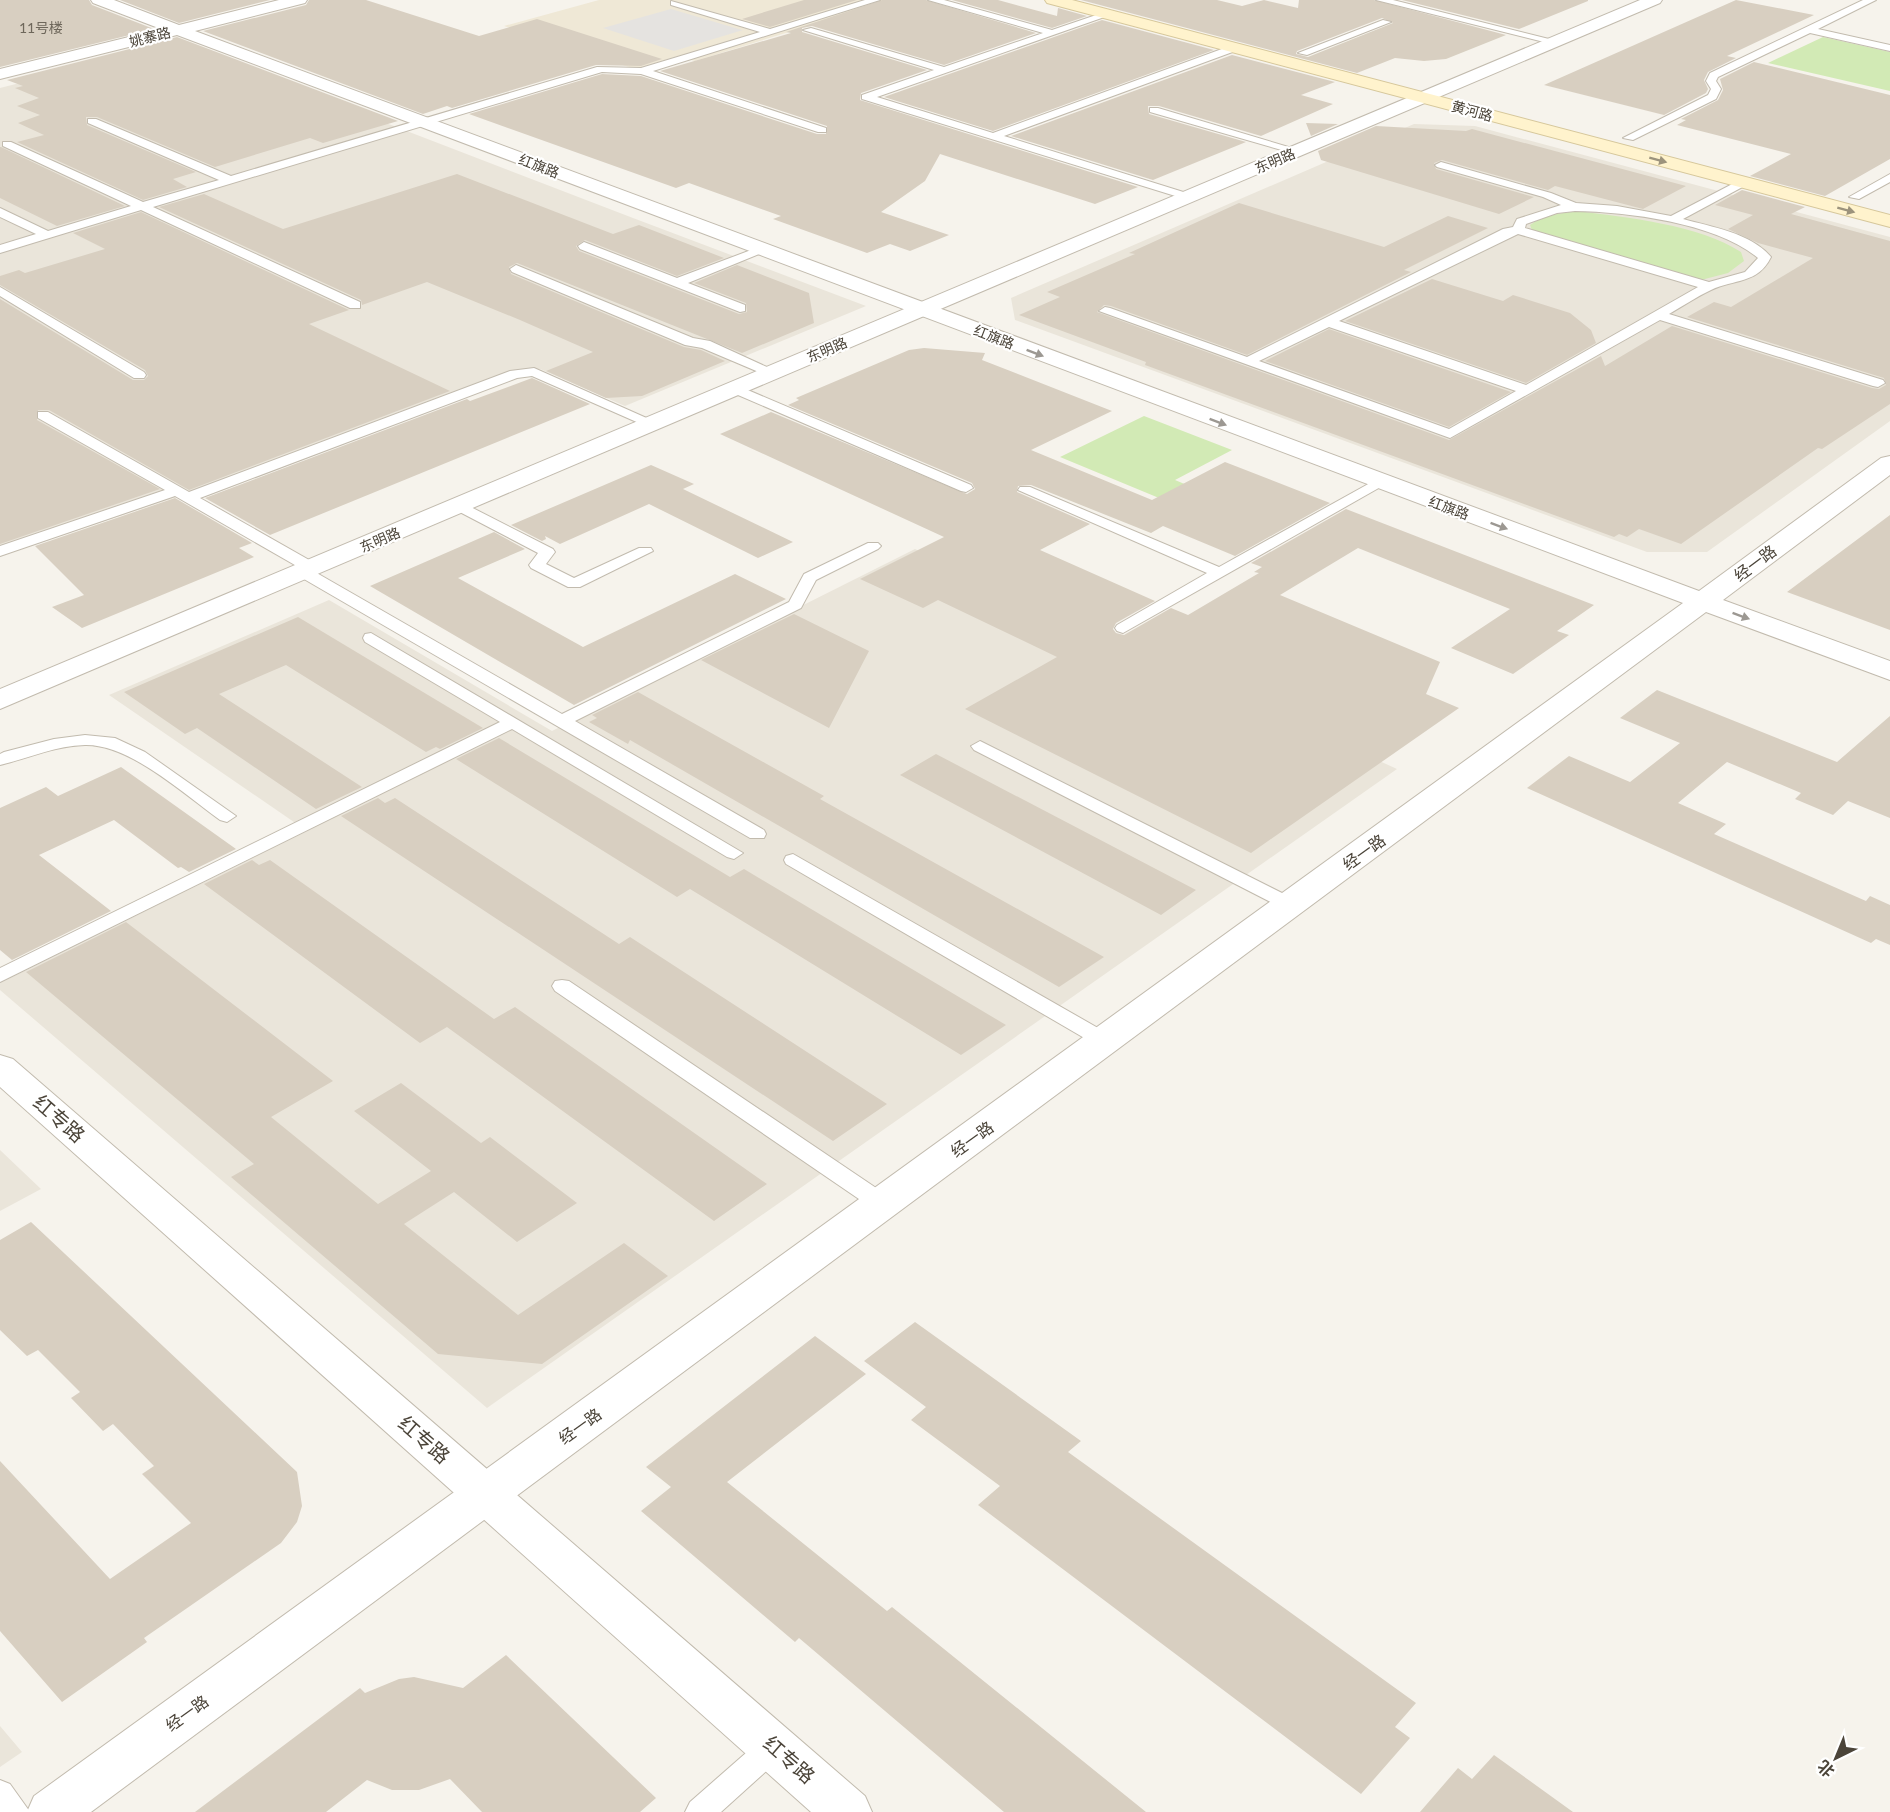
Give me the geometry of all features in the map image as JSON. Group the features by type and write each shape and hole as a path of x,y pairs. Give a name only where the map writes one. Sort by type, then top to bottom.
{"main road":[{"name":"黄河路","path":"1053,0 1103,7 1303,53 1890,206"},
{"name":"黄河路","path":"1103,7 1234,48 1890,221"}],"street":[{"name":"红旗路","path":"99,0 1379,482 1890,671"},
{"name":"姚寨路","path":"0,74 299,0"},
{"name":"东明路","path":"0,700 1654,0"},
{"name":"经一路","path":"52,1812 1291,905 1890,463"},
{"name":"红专路","path":"0,1067 848,1812"}],"lane":[{"path":"642,71 874,0"},
{"path":"933,0 1053,33"},
{"path":"1381,0 1556,42"},
{"path":"1629,138 1712,97 1716,89 1711,81 1714,75 1872,0"},
{"path":"674,3 771,32"},
{"path":"1103,7 1053,33 866,97 1189,197"},
{"path":"1303,53 1386,22"},
{"path":"808,30 944,70"},
{"path":"1809,30 1890,48"},
{"path":"994,136 1234,48"},
{"path":"0,249 601,69 642,71 822,130"},
{"path":"1154,110 1296,152"},
{"path":"92,121 230,180"},
{"path":"7,144 355,305"},
{"path":"1441,165 1547,195 1574,207"},
{"path":"1855,197 1890,177"},
{"path":"1673,220 1744,182"},
{"path":"1105,311 1450,434 1709,286 1736,280 1751,273 1763,264 1765,257 1761,251 1742,241 1673,220 1628,212 1574,207 1551,211 1521,222 1518,230"},
{"path":"0,212 47,235"},
{"path":"1248,362 1507,232 1518,230 1709,286"},
{"path":"584,246 740,308"},
{"path":"676,283 763,250"},
{"path":"516,269 690,342 705,344 773,373"},
{"path":"0,291 139,375"},
{"path":"1658,315 1878,383"},
{"path":"1328,322 1527,390"},
{"path":"0,551 183,494 515,374 534,372 653,424"},
{"path":"736,389 966,488"},
{"path":"43,415 183,494 562,721 757,834"},
{"path":"1123,628 1379,482"},
{"path":"1025,490 1220,573"},
{"path":"459,506 547,552 537,565 574,584 645,551"},
{"path":"562,721 795,605 810,577 873,546"},
{"path":"371,638 734,853"},
{"path":"0,976 513,722"},
{"path":"0,760 42,747 90,741 107,742 132,752 227,816"},
{"path":"980,746 1291,905"},
{"path":"794,860 1105,1041"},
{"path":"562,986 883,1204"},
{"path":"700,1812 773,1747"},
{"path":"0,1793 15,1812"}],"shaded area":[{"path":"599,0 893,0 695,61 678,56 635,69 504,26"},
{"path":"671,9 743,30 674,51 603,28"},
{"path":"178,43 866,306 625,406 540,369 206,497 195,491 0,556 0,88"},
{"path":"1414,124 1475,126 1890,237 1890,421 1707,552 1647,552 1015,320 1011,298"},
{"path":"915,549 1397,769 487,1408 0,990 0,983 307,831 109,695 329,600 552,731"},
{"path":"0,1150 41,1189 0,1211"},
{"path":"0,1726 22,1752 0,1767"}],"green space":[{"path":"1823,37 1890,52 1890,91 1768,63"},
{"path":"1577,211 1640,219 1705,235 1741,252 1744,261 1728,273 1701,280 1532,230 1530,225 1547,217"},
{"path":"1144,416 1232,450 1175,480 1213,496 1188,510 1060,457"}],"building":[{"path":"0,0 89,0 92,5 154,29 0,67"},
{"path":"120,0 270,0 179,23"},
{"path":"309,0 366,0 479,36 537,19 662,59 641,66 596,65 452,108 447,106 423,114 203,31 306,5"},
{"path":"804,0 857,0 770,27 742,19"},
{"path":"882,0 926,0 1036,33 944,65 812,26 802,28 802,32 927,70 861,93 860,100 1138,187 1095,204 940,154 925,181 881,212 949,235 910,251 890,244 867,253 773,219 781,216 689,183 676,188 469,114 602,74 641,76 817,134 826,134 827,126 660,71 791,33 786,32"},
{"path":"952,0 998,0 1057,16 1058,8 1087,16 1052,28"},
{"path":"1081,0 1217,0 1242,6 1264,0 1298,8 1299,0 1374,0 1506,35 1446,59 1424,61 1395,58 1357,73","holes":["1382,18 1393,23 1308,57 1296,54 1297,51"]},
{"path":"1402,0 1588,0 1588,1 1519,29"},
{"path":"1736,0 1814,15 1727,56 1736,58 1708,72 1704,80 1708,89 1706,93 1664,115 1544,85"},
{"path":"1102,20 1214,50 993,131 884,97"},
{"path":"177,37 398,121 323,143 310,138 215,167 97,117 86,117 87,125 196,172 173,179 187,187 143,200 17,142 44,135 18,123 40,115 17,106 39,98 15,88 23,86 7,80"},
{"path":"1232,55 1335,82 1301,95 1333,104 1261,136 1159,106 1148,106 1149,114 1246,142 1153,180 1011,136"},
{"path":"1754,62 1890,95 1890,159 1825,196 1750,176 1791,154 1677,125 1686,120 1681,119 1718,100 1723,90 1720,79"},
{"path":"1306,123 1338,124 1311,136"},
{"path":"1376,126 1466,131 1472,129 1686,186 1643,209 1555,186 1548,190 1442,160 1434,163 1436,169 1534,197 1499,214 1321,160 1318,151"},
{"path":"0,147 125,206 57,226 0,198"},
{"path":"457,174 613,234 639,225 724,258 677,276 585,240 576,246 579,251 739,314 747,312 746,303 694,283 737,265 809,293 814,323 742,353 517,263 509,267 511,274 684,347 701,350 725,361 642,396 606,398 546,371 593,352 520,320 427,282 362,305 361,300 159,207 204,194 283,229"},
{"path":"1742,190 1805,207 1791,214 1890,241 1890,404 1822,449 1818,448 1681,544 1639,529 1627,537 1619,534 1614,537 1145,365 1146,362 1019,315 1060,297 1047,292 1135,254 1129,253 1239,203 1384,247 1448,216 1488,228 1404,270 1411,272 1247,355 1111,306 1104,305 1097,312 1449,440 1601,356 1605,366 1672,326 1872,388 1879,389 1886,385 1884,378 1687,317 1714,302 1731,307 1813,258 1758,243 1728,229 1753,215 1715,205"},
{"path":"141,212 349,310 309,324 450,391 189,490 49,410 38,410 37,420 160,489 0,544 0,299 133,380 144,380 148,376 145,370 0,285 0,276 19,270 25,273 105,249 73,233"},
{"path":"1432,279 1503,301 1513,295 1570,313 1591,330 1596,343 1526,383 1345,321"},
{"path":"1329,329 1511,392 1449,427 1265,361"},
{"path":"924,348 985,353 982,360 1112,411 1031,450 1152,500 1225,462 1330,503 1235,556 1163,526 1151,533 1031,485 1018,486 1017,492 1090,524 1040,550 1155,601 1116,623 1113,629 1116,633 1124,635 1171,608 1188,615 1259,573 1254,572 1262,567 1251,563 1346,509 1594,605 1557,631 1569,635 1513,674 1451,648 1510,609 1358,548 1280,595 1440,662 1426,694 1459,708 1251,853 965,709 1057,657 938,600 923,608 860,579 944,537 720,434 771,412 967,494 975,489 972,483 788,405 799,400 796,398 909,350"},
{"path":"532,378 590,404 270,535 205,498 467,399 470,401"},
{"path":"651,465 694,484 683,489 793,542 758,558 649,504 560,544 545,536 546,539 542,541 511,525"},
{"path":"175,498 252,543 239,548 254,557 82,628 52,607 84,595 35,546"},
{"path":"1890,515 1890,630 1787,592"},
{"path":"494,532 525,549 458,578 583,647 735,574 786,599 574,705 370,586"},
{"path":"794,614 869,651 829,728 701,660"},
{"path":"298,617 483,728 440,749 436,747 426,752 286,665 219,694 362,787 316,809 197,728 185,734 124,692"},
{"path":"1657,690 1837,762 1890,716 1890,818 1848,801 1833,815 1795,799 1801,793 1727,762 1678,803 1726,824 1714,834 1866,901 1870,896 1890,905 1890,945 1876,939 1871,943 1527,788 1569,756 1630,782 1680,743 1620,718"},
{"path":"638,692 824,796 820,799 1104,957 1059,987 630,740 628,744 589,722 597,718 592,715"},
{"path":"499,738 730,877 744,869 1006,1025 961,1055 690,889 677,897 456,759"},
{"path":"936,754 1196,890 1161,915 900,775"},
{"path":"121,767 236,849 189,872 181,867 178,868 114,820 39,855 111,911 12,960 0,950 0,808 46,787 58,796"},
{"path":"378,798 385,803 395,798 619,944 630,937 887,1104 833,1141 341,816"},
{"path":"252,860 259,865 270,860 494,1019 515,1007 767,1184 714,1221 447,1027 420,1043 204,884"},
{"path":"126,922 333,1081 271,1117 378,1204 431,1171 354,1111 401,1083 481,1143 490,1137 577,1203 517,1242 454,1192 404,1224 518,1315 624,1243 668,1276 542,1364 438,1354 231,1177 254,1164 26,972"},
{"path":"31,1222 297,1472 302,1506 297,1522 281,1543 144,1638 147,1642 62,1702 0,1631 0,1461 110,1579 191,1523 142,1474 154,1466 113,1424 103,1431 71,1398 80,1392 38,1350 27,1356 0,1330 0,1240"},
{"path":"915,1322 1081,1441 1068,1452 1416,1703 1395,1727 1410,1738 1361,1794 978,1505 1000,1486 911,1420 926,1407 864,1361"},
{"path":"815,1336 866,1374 727,1482 887,1611 892,1607 1146,1812 1004,1812 799,1638 795,1642 641,1511 671,1487 646,1467"},
{"path":"506,1655 656,1798 640,1812 482,1812 450,1779 419,1790 392,1790 367,1780 326,1812 195,1812 360,1688 365,1693 399,1679 414,1677 463,1688"},
{"path":"1494,1755 1573,1812 1420,1812 1458,1768 1472,1779"}]}
